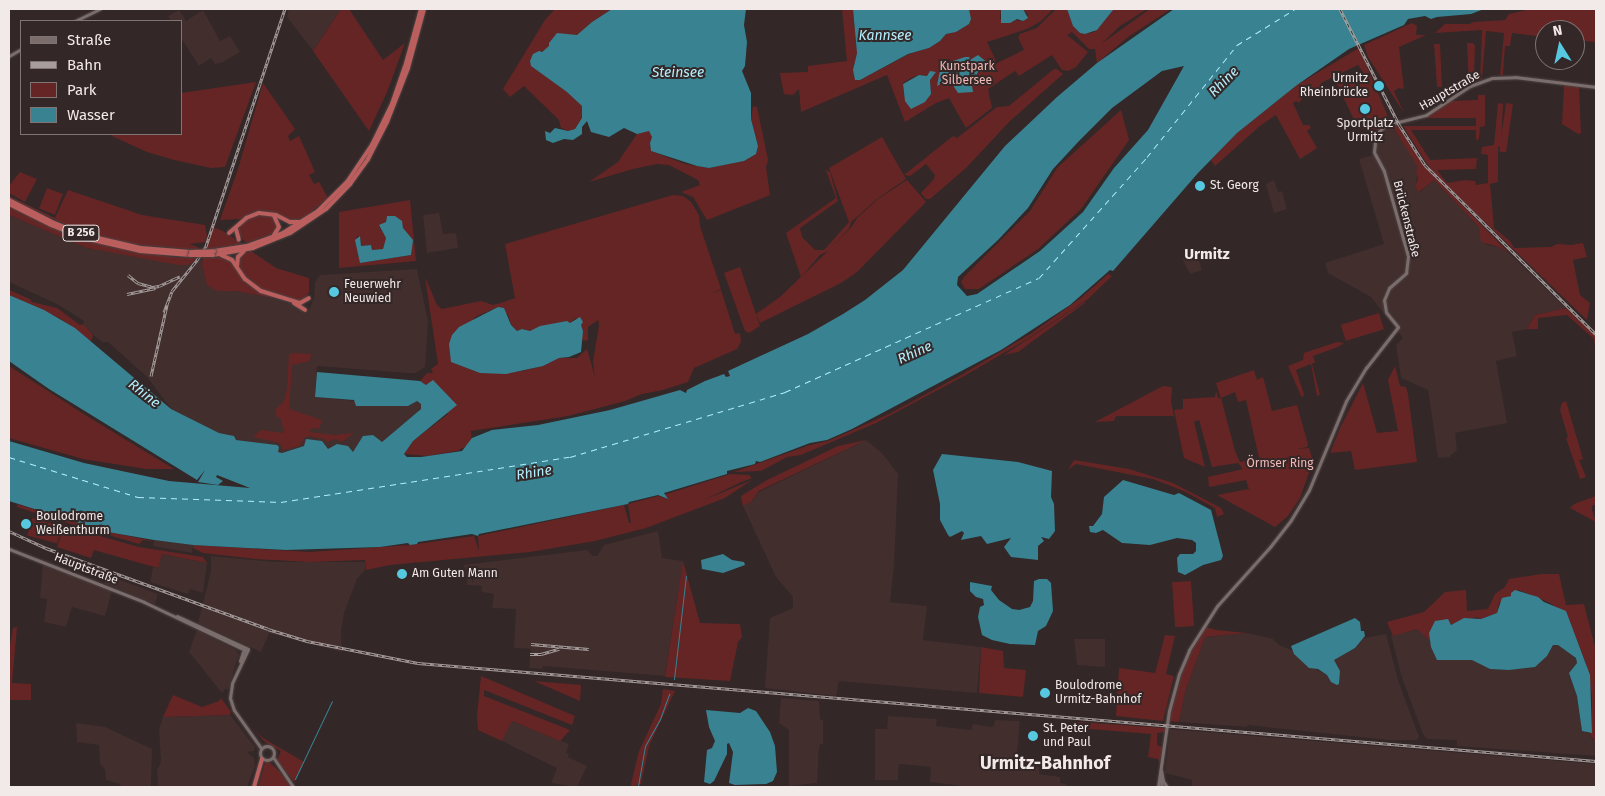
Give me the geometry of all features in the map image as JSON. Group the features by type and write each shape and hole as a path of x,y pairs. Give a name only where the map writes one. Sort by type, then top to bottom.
{"highway":[{"name":"B 256","path":"213,253 219,254 244,248 290,233 326,209 354,179 378,138 401,88 422,9"},
{"name":"B 256","path":"251,246 303,221 340,190 373,147"},
{"name":"B 256","path":"9,200 52,222 85,234 141,248 190,254"},
{"name":"B 256","path":"9,204 50,225 94,240 140,251 190,254 213,253 244,248"},
{"path":"239,224 236,229 230,233 239,224 253,215 273,215 292,223 303,221"},
{"path":"268,239 276,233 279,227 278,219 273,215"},
{"path":"236,229 240,240"},
{"path":"237,267 238,257 244,248"},
{"path":"219,254 230,259 245,279 254,287 292,302 305,310 300,303"},
{"path":"292,302 300,303 309,298"},
{"path":"256,787 266,759"}],"main road":[{"path":"77,20 100,9"},
{"path":"9,56 20,50"},
{"name":"Hauptstraße","path":"1376,134 1386,125 1426,115 1470,86 1492,78 1507,77 1596,87"},
{"name":"Brückenstraße","path":"1162,754 1173,692 1189,650 1217,606 1270,548 1291,520 1309,490 1346,401 1366,368 1398,327 1386,312 1384,300 1389,288 1406,273 1408,256 1385,173 1374,152 1373,144 1376,134"},
{"name":"Hauptstraße","path":"9,549 155,607 197,626"},
{"path":"197,626 247,650"},
{"path":"197,626 247,650"},
{"path":"236,646 242,655"},
{"path":"247,650 242,655 231,690 231,703 263,747 272,748 273,756 280,770 293,787"},
{"path":"239,666 247,650"},
{"path":"263,747 259,754 280,770"},
{"path":"1162,754 1162,787"},
{"path":"1162,754 1162,787"},
{"path":"266,759 273,756"}],"shaded area":[{"path":"289,9 341,9 313,51 287,17"},
{"path":"179,10 186,21 203,10 220,41 230,36 240,52 223,62 215,64 211,58 199,66 182,40 182,20 170,20 168,16"},
{"path":"1393,127 1419,167 1415,187 1420,192 1434,180 1479,227 1487,245 1499,247 1510,254 1566,308 1535,315 1527,329 1512,332 1517,356 1496,361 1507,423 1455,433 1457,450 1449,457 1438,458 1428,390 1401,378 1396,345 1403,338 1371,297 1328,273 1325,263 1384,244 1359,159 1373,155 1372,142 1376,132"},
{"path":"1274,180 1278,192 1282,191 1287,209 1274,213 1266,184"},
{"path":"439,213 443,234 456,233 458,248 427,253 423,215"},
{"path":"9,215 87,248 188,265 196,259 203,259 202,265 207,284 217,291 236,291 277,299 309,310 314,298 315,282 320,275 417,269 428,321 425,367 416,373 407,373 317,366 315,397 408,406 417,401 421,404 421,409 382,442 353,453 304,446 282,453 278,452 277,445 236,440 234,436 219,433 171,409 147,377 108,342 102,342 83,326 84,321 59,305 9,282"},
{"path":"1197,252 1202,270 1190,274 1182,258"},
{"path":"866,440 883,454 898,474 894,566 890,602 927,606 923,640 981,647 977,693 839,681 836,696 765,688 770,618 793,608 793,597 776,577 743,506 751,502 759,492"},
{"path":"658,531 662,558 683,561 665,676 543,666 542,669 529,668 531,649 514,648 516,609 492,608 494,594 482,592 482,586 467,585 466,570 463,565 587,550 593,556 597,556 604,545"},
{"path":"154,540 193,545 192,553 153,546"},
{"path":"162,554 207,563 203,593 190,589 188,594 150,582 153,567 158,568"},
{"path":"211,556 276,562 365,562 365,570 357,579 344,613 341,631 342,652 269,633 261,652 198,623 211,571"},
{"path":"43,564 112,591 105,616 72,607 66,627 44,622 47,599 40,598"},
{"path":"107,575 158,594 155,604 104,583"},
{"path":"1417,629 1431,642 1434,652 1473,660 1490,669 1509,670 1516,668 1547,656 1553,645 1558,645 1568,652 1576,658 1577,663 1569,673 1577,696 1582,731 1589,733 1593,740 1596,739 1596,756 1457,746 1457,740 1427,739 1423,734 1402,678 1391,636"},
{"path":"197,630 235,649 239,654 228,690 225,689 222,693 189,652"},
{"path":"1247,633 1273,639 1279,645 1294,651 1312,667 1327,675 1331,682 1333,660 1355,648 1364,638 1386,634 1398,680 1419,737 1417,740 1389,740 1247,725 1247,727 1179,722 1185,692 1205,637"},
{"path":"1074,639 1105,639 1105,667 1077,665"},
{"path":"781,698 819,701 820,719 823,720 823,744 820,744 819,748 817,783 789,786 789,730 779,723"},
{"path":"230,715 255,747 254,751 247,752 254,758 255,766 247,787 158,787 157,770 161,762 159,729 163,717"},
{"path":"888,716 937,719 936,726 971,730 973,724 991,727 994,726 995,720 1020,721 1016,764 1039,767 1039,774 1060,777 1060,783 1066,784 1066,787 971,787 930,782 931,767 899,764 898,780 875,780 875,729 887,729"},
{"path":"511,721 569,744 566,753 569,754 568,757 587,766 577,787 551,783 557,768 502,741"},
{"path":"76,723 105,727 152,749 151,787 121,787 120,784 106,780 105,770 100,763 99,745 77,742"},
{"path":"1170,729 1596,764 1596,787 1192,787 1192,780 1165,773"}],"green space":[{"path":"341,9 349,9 383,60 405,43 387,92 369,131 313,51"},
{"path":"555,9 612,9 577,35 557,34 549,47 541,52 531,66 568,92 582,106 582,118 575,129 568,131 561,128 559,120 524,86 510,97 503,89 545,20"},
{"name":"Kunstpark Silbersee","path":"842,9 853,9 857,53 854,65 855,80 860,80 909,54 929,48 940,41 946,34 956,32 969,24 969,9 1001,9 1000,19 1010,23 1015,20 1023,21 1028,15 1023,9 1053,9 1041,21 1027,29 987,42 997,63 1024,50 1018,37 1020,34 1037,28 1056,9 1067,9 1073,26 1080,33 1085,34 1094,32 1112,9 1147,9 1120,26 1101,44 1150,9 1171,9 1128,37 1097,63 1095,49 1089,49 1072,32 1067,35 1088,52 1076,67 1068,71 1062,70 1052,55 1019,76 1015,71 988,89 992,108 966,128 949,98 936,103 905,122 887,75 801,112 799,89 793,95 784,94 780,73 808,72 808,66 847,61","holes":["936,72 930,80 931,94 921,103 904,95 903,83 911,78 919,75 927,76"]},
{"path":"1531,9 1596,9 1596,42 1585,41 1585,20 1535,20 1535,36 1512,33 1510,46 1505,46 1503,75 1500,75 1504,33 1486,31 1482,79 1480,80 1482,30 1435,33 1445,24 1470,24 1473,22 1505,20 1509,14"},
{"path":"1412,23 1417,26 1416,35 1426,35 1399,47 1404,89 1399,88 1394,91 1404,113 1368,57 1364,45"},
{"path":"1467,43 1473,43 1475,46 1474,79 1477,81 1469,85"},
{"path":"1434,44 1440,44 1442,87 1437,87"},
{"path":"1359,48 1389,119 1378,130 1358,128 1337,84 1340,82 1337,77 1347,72 1350,77 1362,71 1358,65 1321,83 1323,88 1306,93 1299,103 1296,101 1293,103 1303,125 1309,125 1311,128 1307,131 1317,148 1300,159 1276,115 1261,125 1215,166 1211,160 1237,133 1297,85"},
{"path":"1054,69 1063,74 1010,121 966,168 930,199 926,199 921,193 934,179 935,175 926,164 910,176 904,175 953,136 957,138 997,107 1009,106"},
{"path":"256,82 225,167 211,168 174,160 147,152 112,136 182,135 182,93"},
{"path":"263,83 295,129 288,136 290,141 299,136 315,172 309,175 314,184 319,182 328,198 305,217 294,221 262,210 241,219 220,220 238,169"},
{"path":"1564,85 1579,87 1581,133 1578,134 1562,124"},
{"path":"1478,95 1485,95 1485,126 1480,127 1479,139 1476,140 1476,130 1411,130 1430,160 1477,158 1476,169 1437,170 1447,183 1465,180 1475,181 1476,185 1488,183 1488,155 1481,154 1482,147 1494,145 1498,103 1503,104 1501,146 1498,147 1498,182 1490,184 1494,228 1510,241 1514,248 1551,247 1557,244 1571,245 1583,243 1587,257 1573,260 1580,295 1590,303 1587,320 1439,178 1427,164 1403,126 1476,126 1476,118 1421,118 1451,101 1478,100"},
{"path":"1506,103 1513,104 1506,152 1499,152"},
{"path":"753,106 757,107 768,160 766,167 770,195 707,220 693,197 681,192 700,185 698,180 669,165 657,164 633,169 589,182 618,162 637,134 649,130 652,137 650,143 651,151 685,164 709,168 744,161 756,154 758,146 751,119"},
{"path":"1121,110 1129,140 1081,209 1038,249 979,289 965,289 961,282 964,277 1030,211 1057,168"},
{"path":"1394,124 1398,126 1424,166 1510,254 1499,247 1481,242 1479,227 1434,180 1419,192 1415,187 1418,178 1416,171 1418,167 1393,127 1384,130"},
{"path":"882,137 906,179 877,199 851,222 849,229 830,248 850,229 858,217 878,199 907,180 926,202 857,272 841,283 760,323 756,314 780,297 801,277 786,233 836,198 826,170 830,172 838,201 800,228 802,237 815,250 824,250 849,222 829,168","holes":["828,251 802,276 820,255"]},
{"path":"20,172 37,179 25,202 9,193 9,186"},
{"path":"47,188 63,194 55,215 39,209"},
{"path":"68,190 142,215 205,225 207,236 205,242 189,244 198,247 199,250 128,244 75,229 9,199 9,196 55,218"},
{"path":"673,195 683,196 691,202 699,215 700,226 721,289 710,294 721,290 735,334 740,333 741,342 737,349 694,368 688,382 568,416 471,431 472,443 457,451 427,456 404,454 413,441 448,414 426,385 420,381 427,373 433,373 431,369 438,364 425,277 437,305 442,309 481,301 493,305 515,298 505,244","holes":["498,307 508,315 511,325 517,331 522,329 530,331 570,323 576,318 583,331 581,335 583,341 588,340 588,327 598,320 599,325 593,362 595,377 587,349 577,358 559,358 543,366 522,371 480,373 451,362 475,317"]},
{"path":"410,200 416,261 339,268 339,212","holes":["387,216 397,219 403,228 411,255 360,263 357,236 360,236 361,246 371,245 372,250 383,249 386,238 379,226 386,222"]},
{"path":"9,205 126,250 173,257 198,258 188,265 179,265 87,248 9,215"},
{"path":"261,215 274,217 278,228 273,234 246,243 238,234 239,226 251,217"},
{"path":"213,227 223,231 242,244 205,250"},
{"path":"251,251 276,268 309,278 309,292 305,300 302,302 261,289 248,280 239,268 239,258 244,253"},
{"path":"221,257 230,260 250,285 277,299 236,291 217,291 207,285 202,265 203,258"},
{"path":"740,267 760,326 749,333 745,331 724,273"},
{"path":"1108,274 1112,276 1088,299 1024,341 966,375 876,423 801,455 787,457 761,471 734,472 810,445 828,441 889,414 963,374 1032,333 1082,297"},
{"path":"9,290 30,299 32,302 57,308 80,325 83,324 93,335 91,341 59,318 9,295"},
{"path":"1086,302 1018,352 1004,355"},
{"path":"1566,308 1596,336 1596,353 1594,339 1567,315 1538,318 1538,329 1527,329 1535,315"},
{"path":"1379,313 1384,329 1346,341 1341,325"},
{"path":"1337,342 1344,343 1313,356 1315,362 1312,364 1320,395 1317,396 1311,364 1296,370 1304,394 1303,397 1301,396 1288,366 1303,360 1304,353"},
{"path":"289,354 311,354 310,361 292,365 289,409 322,420 319,429 314,428 309,430 310,432 334,435 354,433 342,442 336,439 327,442 324,439 309,436 304,438 300,446 283,450 280,443 253,437 261,430 284,433 281,419 276,416 275,410 284,401 287,389"},
{"path":"9,366 174,469 146,469 83,459 9,438"},
{"path":"1395,366 1400,386 1406,387 1408,394 1417,462 1355,470 1351,451 1330,453 1340,428 1363,383 1377,433 1398,431 1388,380"},
{"name":"Örmser Ring","path":"1254,370 1257,380 1263,377 1272,411 1297,405 1308,444 1307,447 1296,449 1309,448 1313,461 1300,498 1288,516 1275,527 1217,495 1249,489 1246,480 1209,487 1208,477 1243,469 1238,463 1212,467 1199,420 1194,422 1205,467 1184,458 1174,410 1183,409 1183,399 1215,397 1216,391 1218,398 1221,398 1216,383","holes":["1235,392 1238,402 1246,400 1259,458 1240,462 1235,451 1221,398"]},
{"path":"1163,386 1172,387 1171,402 1174,416 1116,416 1114,421 1095,422"},
{"path":"1566,401 1583,459 1579,460 1586,477 1580,479 1566,438 1568,437 1560,410 1562,403"},
{"path":"866,440 759,491 751,502 743,506 741,496 767,480 838,446"},
{"path":"1074,460 1129,469 1173,483 1221,508 1224,514 1217,517 1215,508 1186,492 1153,479 1076,464 1068,470"},
{"path":"730,474 749,475 752,478 704,500 752,480 725,498 646,528 595,541 530,552 390,565 366,570 365,560 310,562 255,559 203,553 193,548 193,545 310,552 410,545 474,536 479,551 478,536 624,505 629,523 631,523 628,504 658,496 668,499 664,495"},
{"path":"1596,496 1596,504 1592,506 1592,510 1596,522 1570,508 1574,504"},
{"path":"17,504 108,532 154,541 143,540 139,544 47,517 17,507"},
{"path":"32,518 62,526 57,543 27,535"},
{"path":"64,526 139,547 203,557 207,563 162,554 158,568 94,550 91,558 57,547"},
{"path":"683,561 700,623 740,624 742,637 738,642 730,681 665,677"},
{"path":"1541,574 1559,574 1566,605 1584,604 1596,651 1596,739 1594,740 1589,733 1592,732 1592,696 1586,663 1564,610 1519,590 1499,603 1497,613 1481,619 1476,617 1450,625 1435,624 1429,633 1431,642 1417,629 1393,636 1387,622 1424,612 1445,592 1466,590 1467,611 1488,609 1495,594 1505,587 1509,579"},
{"path":"1191,581 1194,626 1175,627 1172,582"},
{"path":"17,627 12,683 31,684 31,700 9,700 9,651 13,628"},
{"path":"1206,627 1216,630 1247,633 1205,637 1185,692 1179,722 1169,721 1185,663"},
{"path":"1165,635 1175,636 1166,674 1174,676 1163,721 1116,716 1119,668 1155,673"},
{"path":"981,647 1003,651 1004,668 1026,670 1023,697 979,693"},
{"path":"481,676 575,716 572,725 484,690 484,696 570,730 560,741 512,721 502,741 478,730 477,716"},
{"path":"534,681 581,685 580,701"},
{"path":"663,689 675,691 649,746 641,784 632,787 631,784 639,751 661,704"},
{"path":"173,695 202,707 219,701 221,698 231,712 230,715 163,717"},
{"path":"1078,722 1166,728 1165,732 1157,733 1157,745 1162,747 1160,763 1158,759 1148,757 1151,734 1078,728"},
{"path":"253,729 263,738 304,762 294,782 277,760 281,751 265,742"},
{"path":"268,761 279,771 291,787 258,787 265,763"}],"water":[{"name":"Steinsee","path":"612,9 746,9 744,25 747,42 745,66 742,71 751,93 751,119 758,146 756,154 744,161 709,168 697,166 651,151 650,143 652,137 649,131 637,134 624,128 609,137 591,132 587,121 582,127 582,134 573,140 564,139 553,143 546,140 545,131 550,133 555,128 568,131 575,129 582,118 582,106 567,92 531,66 530,61 533,54 539,51 542,52 549,46 549,43 557,33 577,35"},
{"name":"Kannsee","path":"853,9 969,9 971,19 969,24 956,32 946,34 940,41 929,48 908,54 860,80 855,80 853,70 857,53"},
{"path":"1001,9 1023,9 1028,18 1023,21 1017,19 1010,23 1001,23"},
{"path":"1067,9 1113,10 1097,30 1085,34 1080,33 1073,26"},
{"name":"Rhine","path":"1174,9 1484,9 1471,14 1431,19 1425,16 1408,19 1404,25 1349,49 1297,85 1237,133 1198,173 1113,271 1110,270 1070,305 1001,350 852,429 827,440 810,443 760,462 756,461 755,464 727,471 727,474 664,493 668,499 658,495 629,502 628,504 479,534 478,536 472,534 418,542 417,544 410,545 408,543 380,547 286,550 193,545 108,532 9,501 9,441 84,463 169,481 250,488 217,475 216,477 223,481 218,485 198,482 205,470 197,480 49,389 9,361 9,295 44,310 75,328 171,409 219,433 234,436 236,440 277,445 279,447 278,452 282,453 304,446 306,439 322,441 328,449 337,444 348,446 353,452 363,436 373,435 382,442 421,409 421,404 417,401 408,406 356,406 354,400 315,397 317,372 420,381 426,385 433,380 457,405 413,441 404,454 407,457 421,457 462,451 472,438 492,430 538,425 610,410 680,390 686,393 687,390 705,381 724,374 726,377 730,376 728,371 808,334 843,314 865,300 903,270 1005,146 1057,97 1097,63","holes":["1184,66 1148,130 1114,168 1083,212 1040,251 977,294 967,296 957,285 958,277 998,240 1028,208 1053,169 1112,108 1162,71"]},
{"path":"978,55 989,64 989,72 978,72 975,77 979,84 972,86 973,92 958,93 954,87 955,80 952,77 937,86 940,70 944,64 965,57 969,57 970,60"},
{"path":"930,71 936,72 930,80 931,94 925,102 911,109 905,101 903,84 919,75 927,76"},
{"path":"387,216 395,216 402,221 403,228 413,240 411,255 360,263 355,240 360,236 361,246 371,245 372,250 383,249 386,238 379,225 386,222"},
{"path":"498,307 504,308 511,325 517,331 522,329 530,331 540,326 567,321 570,323 580,317 583,322 581,325 583,331 581,352 569,357 559,358 543,366 506,374 480,373 451,362 449,344 452,335 459,327"},
{"path":"942,454 1018,462 1052,471 1051,497 1054,504 1055,531 1049,539 1041,537 1044,541 1038,546 1038,560 1011,557 1004,547 1011,538 987,544 981,536 961,540 964,533 962,531 950,537 948,535 940,520 940,504 933,470"},
{"path":"1123,480 1174,495 1179,493 1211,510 1223,556 1221,560 1203,565 1185,575 1178,572 1177,558 1180,554 1193,554 1196,551 1196,543 1192,540 1177,538 1150,545 1122,543 1103,530 1096,533 1090,532 1089,526 1093,526 1102,514 1104,497"},
{"path":"723,554 732,560 744,562 745,565 723,573 702,569 701,560"},
{"path":"1047,579 1051,583 1053,611 1046,626 1038,631 1035,645 1010,644 992,640 982,635 978,617 980,607 984,605 983,599 976,597 970,591 970,582 992,586 991,590 999,600 1012,609 1019,610 1030,607 1033,601 1034,581"},
{"path":"1515,590 1538,597 1544,602 1566,611 1590,675 1592,733 1582,731 1577,696 1569,673 1577,663 1576,658 1558,645 1553,645 1547,656 1535,667 1509,670 1490,669 1472,660 1437,660 1431,647 1429,633 1435,621 1448,619 1451,625 1464,618 1481,619 1497,613 1502,598 1511,596 1511,593"},
{"path":"1355,618 1360,622 1361,631 1364,631 1365,636 1355,648 1334,660 1340,671 1339,684 1331,682 1327,675 1318,669 1309,668 1294,654 1291,646"},
{"path":"748,708 756,711 770,732 775,746 777,772 773,781 766,784 735,785 729,783 733,752 729,743 727,744 727,754 714,781 710,784 704,782 707,750 712,748 715,741 709,727 706,710 740,713"}],"waterway":[{"path":"674,679 686,576"},
{"path":"638,786 645,746 660,719 669,694"},
{"path":"295,779 332,701"}],"ferry route":[{"path":"9,457 138,497 281,502 570,457 785,392 1039,278 1147,157 1237,45 1295,9"}],"railway":[{"path":"164,312 172,291 206,246 285,9"},
{"path":"1340,9 1400,126 1425,165 1596,334"},
{"path":"128,275 138,283 153,287 180,276"},
{"path":"127,294 155,288"},
{"path":"151,376 167,305"},
{"path":"9,531 46,548 268,629 307,641 418,663 1596,761"},
{"path":"531,644 589,649"},
{"path":"530,654 541,654 559,649"}],"place":[{"name":"Urmitz Rheinbrücke","path":"1379,86"},
{"name":"Sportplatz Urmitz","path":"1365,109"},
{"name":"St. Georg","path":"1200,186"},
{"name":"Feuerwehr Neuwied","path":"334,292"},
{"name":"Boulodrome Weißenthurm","path":"26,524"},
{"name":"Am Guten Mann","path":"402,574"},
{"name":"Boulodrome Urmitz-Bahnhof","path":"1045,693"},
{"name":"St. Peter und Paul","path":"1033,736"}],"district":[{"name":"Urmitz","path":"1207,255"},
{"name":"Urmitz-Bahnhof","path":"1045,763"}]}
